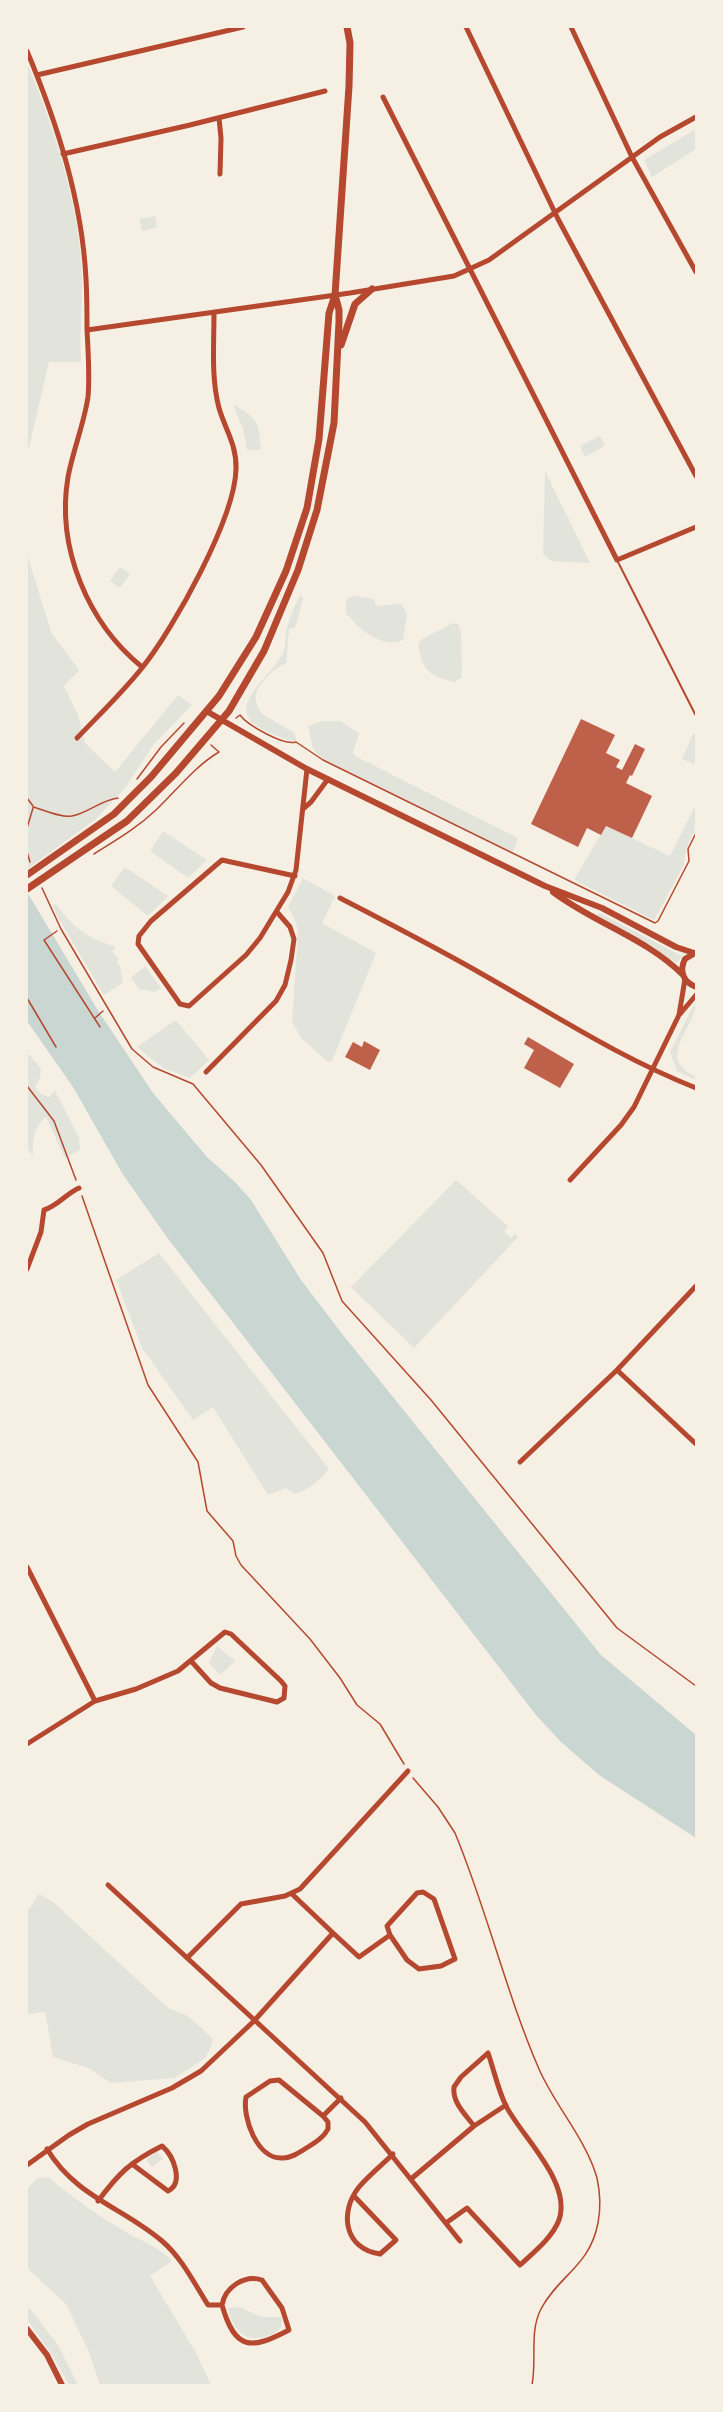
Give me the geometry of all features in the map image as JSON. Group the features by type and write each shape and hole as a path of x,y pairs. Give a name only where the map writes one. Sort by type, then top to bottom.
{"main road":[{"path":"27,875 114,814 208,712 256,637 286,571 307,508 319,439 329,313 335,295 349,86 350,43 347,27"},
{"path":"338,359 351,312 357,302 372,289"},
{"path":"27,889 127,821 176,773 222,720 264,651 298,570 318,510 333,432 339,310 335,295"}],"street":[{"path":"37,75 243,27"},
{"path":"466,27 555,212 696,476"},
{"path":"571,27 632,157 696,272"},
{"path":"27,51 63,154 74,191 83,239 89,380 87,403 68,480 66,509 69,540 83,589 95,615 118,646 142,668"},
{"path":"63,154 325,92"},
{"path":"383,97 617,560 696,527"},
{"path":"87,330 335,295 454,276 469,271 489,260 660,137 696,117"},
{"path":"219,118 220,174"},
{"path":"78,738 142,668 167,631 194,583 224,521 234,487 236,456 216,392 214,313"},
{"path":"208,712 307,769 545,886 602,909 676,947 695,953"},
{"path":"295,876 227,859 222,860 151,921 137,940 180,1004 189,1006 246,955 265,932 277,912 295,876 307,769"},
{"path":"304,808 328,779"},
{"path":"545,886 573,907 656,952 696,987"},
{"path":"340,898 455,959 600,1044 653,1071 696,1088"},
{"path":"206,1072 276,1001 285,985 294,939 288,923 277,912"},
{"path":"679,1015 684,977 683,962 695,953"},
{"path":"570,1180 621,1125 634,1107 679,1015 696,995"},
{"path":"27,1269 41,1232 44,1210 52,1208 69,1193 79,1188"},
{"path":"520,1462 616,1370 696,1286"},
{"path":"616,1370 696,1444"},
{"path":"27,1567 95,1701"},
{"path":"27,1744 95,1701 162,1679 191,1661 225,1632 231,1634 281,1681 285,1686 284,1698 277,1702 220,1688 191,1661"},
{"path":"187,1958 241,1904 292,1894 300,1889 408,1771"},
{"path":"108,1885 341,2098 393,2154 460,2241"},
{"path":"417,1893 428,1893 434,1899 455,1959 441,1966 419,1969 407,1960 390,1935 387,1926 417,1893"},
{"path":"292,1894 359,1958 390,1935"},
{"path":"27,2165 47,2149 88,2124 189,2080 217,2058 333,1933"},
{"path":"446,2223 466,2208 520,2265 555,2228 560,2213 558,2188 547,2166 506,2105 488,2053 460,2077 454,2087 459,2107 474,2126"},
{"path":"279,2080 323,2116 328,2122 328,2129 321,2138 292,2156 279,2158 264,2150 254,2136 246,2114 246,2097 270,2081 279,2080"},
{"path":"323,2116 341,2098"},
{"path":"411,2179 474,2126 506,2105"},
{"path":"98,2201 119,2174 132,2163 162,2146 166,2149 174,2167 177,2181 168,2192 132,2163"},
{"path":"47,2149 71,2181 98,2201 162,2241 187,2271 208,2305 222,2305"},
{"path":"354,2196 396,2240 380,2254 372,2253 359,2246 349,2235 348,2219 354,2196 359,2187 393,2154"},
{"path":"251,2278 262,2280 282,2308 289,2330 264,2341 245,2344 237,2337 222,2305 225,2294 237,2283 251,2278"},
{"path":"27,2329 47,2355 62,2385"}],"lane":[{"path":"617,560 696,716"}],"path":[{"path":"27,693 27,713"},
{"path":"229,725 240,715 268,734 290,744 296,742 303,745 334,765 655,923 689,861 688,849 696,833"},
{"path":"136,781 142,770 185,723 192,729"},
{"path":"27,798 33,807 61,815 74,816 105,801 124,797"},
{"path":"27,828 33,807"},
{"path":"27,852 31,864"},
{"path":"40,884 66,936 132,1049 153,1067 193,1084 261,1165 323,1253 342,1301 431,1400 617,1628 696,1686"},
{"path":"57,932 44,940 100,1027"},
{"path":"27,998 56,1047"},
{"path":"94,1018 103,1011"},
{"path":"27,1086 54,1121 148,1385 198,1462 207,1511 233,1541 241,1565 310,1639 340,1678 357,1705 380,1724 408,1771 438,1807 455,1833 539,2069 585,2150 597,2178 600,2203 596,2231 581,2263 551,2295 538,2315 534,2340 532,2385"}],"shaded area":[{"path":"27,63 46,111 69,185 78,236 82,286 81,362 49,362 27,456"},
{"path":"696,129 696,149 652,177 644,160"},
{"path":"155,216 157,227 142,231 139,219"},
{"path":"233,404 255,421 258,426 261,450 247,450 243,429"},
{"path":"600,436 605,446 585,457 580,446"},
{"path":"545,471 590,563 551,561 543,554"},
{"path":"27,543 29,560 51,632 79,670 64,686 78,715 85,743 115,772 178,695 192,705 154,744 125,788 96,819 27,869"},
{"path":"120,567 130,574 120,588 110,581"},
{"path":"301,594 303,599 295,628 289,629 286,664 268,676 257,691 256,698 262,714 295,733 296,741 262,729 251,721 247,712 248,702 253,692 282,655 288,624"},
{"path":"349,597 374,599 376,606 401,604 407,613 403,640 387,642 379,640 357,625 346,613 346,602"},
{"path":"453,623 458,624 461,631 462,677 455,682 439,678 429,671 422,661 418,645 422,639"},
{"path":"322,721 340,721 359,733 353,753 357,757 518,838 513,852 323,759 313,749 308,726"},
{"path":"696,733 696,765 682,759 693,734"},
{"path":"696,804 696,827 686,849 684,865 654,920 574,880 606,826 670,856"},
{"path":"163,831 207,860 188,878 150,851"},
{"path":"125,867 168,896 148,916 111,886"},
{"path":"303,878 335,896 322,923 376,953 332,1061 328,1062 302,1039 292,1022 298,933 296,922 288,907"},
{"path":"27,892 99,1012 153,1093 207,1157 251,1200 301,1280 343,1335 601,1655 696,1735 696,1838 599,1775 561,1742 536,1715 166,1236 122,1173 73,1087 27,1021"},
{"path":"56,904 82,931 116,947 112,951 118,958 117,964 120,966 123,983 104,995 58,918 53,906"},
{"path":"599,913 682,956 677,963 597,915"},
{"path":"145,966 161,988 154,992 139,989 131,978"},
{"path":"696,1001 690,1022 680,1042 678,1061 684,1069 696,1077 696,1080 677,1071 670,1052"},
{"path":"176,1020 209,1060 190,1078 163,1068 137,1047"},
{"path":"27,1052 41,1069 40,1078 35,1087 41,1094 49,1097 55,1091 79,1137 80,1150 65,1158 46,1117 36,1130 33,1156 27,1148"},
{"path":"456,1180 508,1226 504,1231 511,1238 515,1234 518,1237 414,1348 351,1287"},
{"path":"159,1253 329,1469 318,1481 294,1494 286,1488 268,1495 213,1407 193,1420 142,1348 116,1280"},
{"path":"217,1646 235,1661 220,1675 209,1663"},
{"path":"38,1894 52,1901 168,2008 188,2016 213,2039 205,2058 175,2078 111,2083 88,2068 53,2057 45,2012 27,2014 27,1910 32,1906"},
{"path":"157,2151 163,2159 152,2167 146,2160"},
{"path":"48,2177 89,2208 158,2249 172,2261 150,2276 195,2351 211,2385 100,2385 89,2352 66,2304 27,2268 27,2189 37,2178"},
{"path":"27,2305 58,2345 78,2385 69,2385 51,2353 27,2320"},
{"path":"240,2307 261,2317 282,2317 281,2327 274,2334 250,2338 236,2327 228,2308"}],"building":[{"path":"581,719 615,735 606,753 620,760 616,767 622,770 635,744 645,749 632,776 630,775 626,783 652,796 632,838 606,826 601,835 587,828 578,847 531,824"},
{"path":"528,1037 574,1064 560,1088 524,1068 534,1050 524,1044"},
{"path":"364,1041 380,1050 370,1070 345,1057 353,1042 362,1047"}]}
